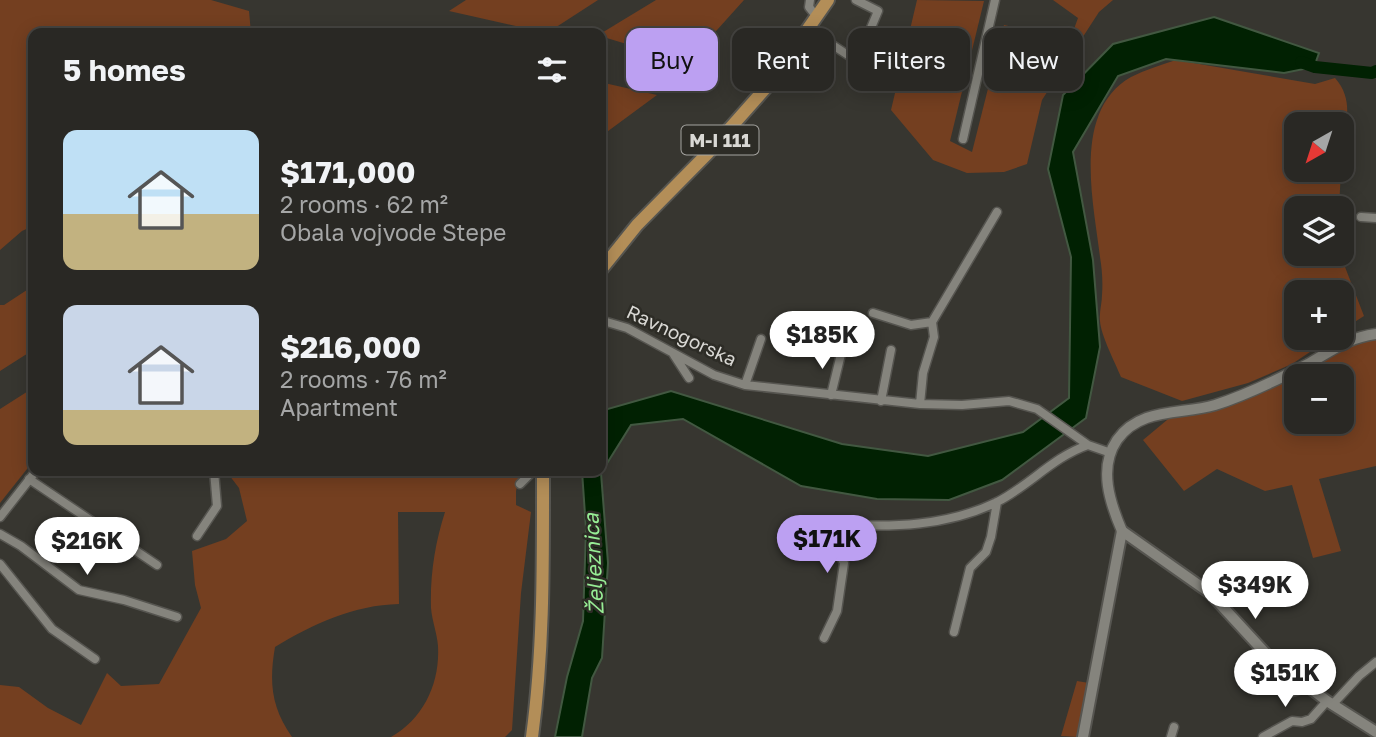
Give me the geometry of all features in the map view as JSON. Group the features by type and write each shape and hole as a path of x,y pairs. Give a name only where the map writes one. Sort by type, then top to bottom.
{"main road":[{"name":"M-I 111","path":"809,28 828,0"},
{"name":"M-I 111","path":"606,264 637,225 708,153 763,91"},
{"path":"532,737 539,689 543,623 543,476"},
{"path":"1083,737 1122,531 1210,593 1269,657 1329,703 1376,732"}],"street":[{"path":"810,0 809,7 816,16"},
{"path":"856,0 878,11 872,28"},
{"path":"963,139 995,0"},
{"path":"920,404 923,373 934,337 932,322 997,212"},
{"path":"1361,217 1376,218"},
{"path":"873,313 911,325 932,322"},
{"name":"Ravnogorska","path":"606,322 627,328 713,375 745,385 920,404 962,405 1009,401 1037,409 1085,442 1111,453"},
{"path":"1122,531 1110,504 1107,488 1111,453 1125,431 1140,421 1159,414 1216,404 1309,363 1344,342 1376,334"},
{"path":"745,385 761,339"},
{"path":"881,401 891,350"},
{"path":"672,353 689,378"},
{"path":"831,395 841,354"},
{"path":"824,638 837,611 844,563 833,542 838,524 905,526 951,518 997,502 1085,442"},
{"path":"0,517 32,476"},
{"path":"197,536 217,506 214,476"},
{"path":"520,484 528,476"},
{"path":"29,479 157,565"},
{"path":"954,632 970,568 986,552 991,537 997,502"},
{"path":"0,534 21,546 79,590 124,600 177,617"},
{"path":"0,564 52,629 95,659"},
{"path":"1263,737 1292,721 1311,719 1359,676 1375,666"},
{"path":"1286,694 1308,687"},
{"path":"1171,737 1174,727"}],"shaded area":[{"path":"0,0 211,0 249,11 251,28 28,28 28,228 0,250"},
{"path":"466,0 598,0 555,28 525,28 449,11"},
{"path":"656,0 744,0 718,29 626,28 626,44 606,38 606,30"},
{"path":"917,0 984,1 970,59 970,28 910,28"},
{"path":"1053,0 1113,0 1099,12 1083,37 1083,28 1074,28 1078,18"},
{"path":"1176,60 1315,84 1335,78 1347,105 1347,112 1284,112 1284,182 1340,182 1340,196 1284,196 1284,266 1345,266 1350,280 1284,280 1284,350 1313,350 1292,364 1284,364 1284,367 1248,383 1182,401 1121,377 1100,321 1102,276 1091,186 1093,135 1100,112 1112,92 1131,77"},
{"path":"606,83 626,88 626,91 657,95 606,133"},
{"path":"895,91 962,91 950,141 972,152 987,91 1048,91 1042,100 1027,164 1004,172 967,173 933,160 891,110"},
{"path":"28,289 28,353 0,371 0,305"},
{"path":"1354,290 1364,316 1354,322"},
{"path":"1376,338 1376,466 1319,479 1341,551 1313,558 1292,485 1265,491 1217,469 1184,491 1143,440 1173,415 1220,407 1284,376 1284,434 1354,434 1354,364 1309,364 1338,350 1354,350 1354,343"},
{"path":"28,391 28,467 0,503 0,409"},
{"path":"230,476 520,476 516,505 531,512 521,593 512,730 505,737 391,737 413,720 433,686 438,646 431,608 431,583 445,512 398,512 399,604 366,608 334,617 275,647 273,694 292,737 0,737 0,685 19,687 48,708 81,725 107,673 121,686 159,684 201,608 195,585 192,551 226,539 247,521 239,488"},
{"path":"1077,681 1089,683 1078,737 1061,736"}],"water":[{"path":"1214,17 1319,53 1314,67 1284,73 1166,59 1118,76 1073,152 1093,260 1100,347 1086,418 1002,480 949,500 877,499 801,486 683,419 631,425 606,465 606,409 671,391 842,444 928,456 1023,432 1069,398 1071,257 1048,169 1063,95 1067,91 1083,91 1083,75 1113,44"},
{"path":"582,476 601,476 608,563 602,658 592,678 582,737 555,737 567,677 583,621 586,529"}],"waterway":[{"name":"Željeznica","path":"1301,62 1315,67 1372,73 1376,71"}]}
